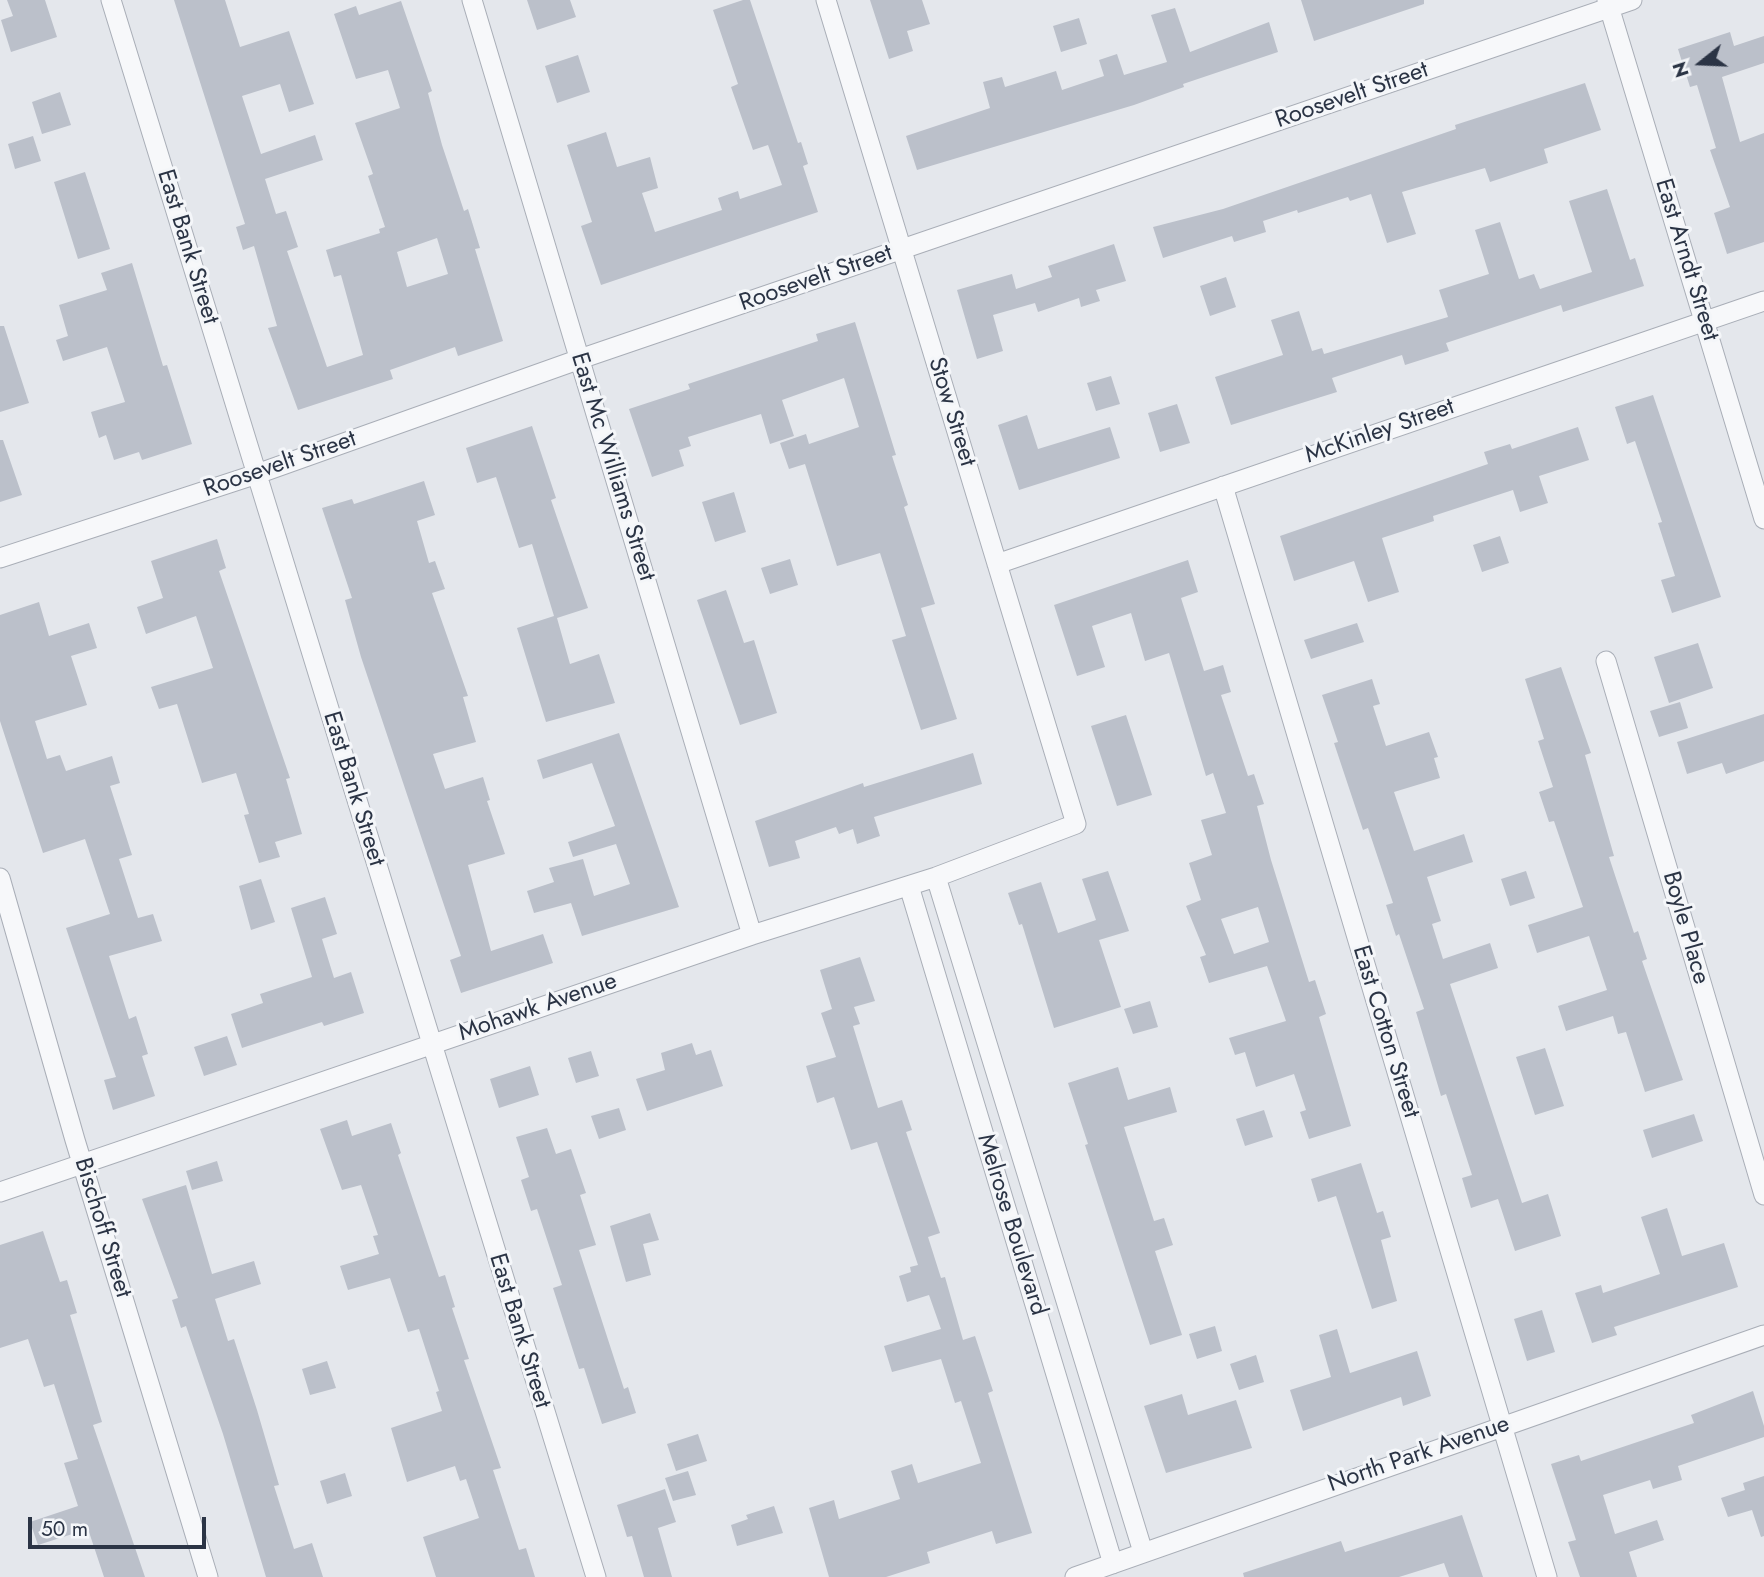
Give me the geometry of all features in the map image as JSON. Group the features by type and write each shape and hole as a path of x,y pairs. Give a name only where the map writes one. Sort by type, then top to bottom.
{"street":[{"name":"East Bank Street","path":"111,0 596,1577"},
{"name":"East Mc Williams Street","path":"472,0 752,934"},
{"name":"Stow Street","path":"826,0 1076,824"},
{"name":"Roosevelt Street","path":"0,558 257,474 580,359 1608,4 1632,0"},
{"name":"East Arndt Street","path":"1608,4 1764,519"},
{"name":"McKinley Street","path":"997,564 1764,301"},
{"name":"East Cotton Street","path":"1223,486 1547,1577"},
{"name":"Boyle Place","path":"1606,661 1764,1195"},
{"name":"Mohawk Avenue","path":"0,1192 752,934 936,877 1076,824"},
{"name":"Melrose Boulevard","path":"936,877 1143,1552"},
{"name":"Bischoff Street","path":"0,878 82,1163 208,1577"},
{"name":"Melrose Boulevard","path":"909,886 1113,1564"},
{"name":"North Park Avenue","path":"1075,1577 1764,1335"}],"building":[{"path":"7,0 45,0 57,37 11,52 1,20 13,16"},
{"path":"174,0 225,0 240,47 289,31 314,104 289,112 280,84 242,96 261,154 315,135 323,160 265,179 276,214 286,211 298,247 287,251 327,367 363,355 341,275 334,277 326,250 380,233 379,229 385,227 368,176 373,174 355,123 400,108 388,70 356,79 334,14 356,6 359,15 401,1 432,91 428,93 442,145 464,211 468,209 480,248 475,249 503,341 458,356 455,347 390,370 393,379 298,410 268,328 277,326 254,246 243,250 236,227 245,224","holes":["437,238 448,274 407,287 397,252"]},
{"path":"527,0 570,0 576,17 537,30"},
{"path":"750,0 798,143 801,142 808,164 803,166 818,212 601,285 581,226 592,222 567,145 606,132 617,167 650,157 658,188 642,193 655,232 722,210 718,198 738,191 740,199 782,185 768,145 753,150 731,87 738,84 713,10"},
{"path":"870,0 922,0 930,24 907,31 913,51 889,59"},
{"path":"1301,0 1424,0 1424,4 1314,41"},
{"path":"1175,8 1190,52 1269,22 1278,52 1183,84 1184,87 1134,105 917,170 906,136 990,108 983,82 1002,77 1005,87 1056,71 1062,90 1104,76 1099,60 1117,54 1124,75 1167,62 1151,15"},
{"path":"1079,18 1087,44 1061,52 1053,26"},
{"path":"1730,32 1734,46 1764,36 1764,63 1722,77 1740,142 1764,133 1764,242 1727,254 1714,213 1730,207 1710,150 1716,148 1697,85 1690,87 1678,49"},
{"path":"578,55 590,92 557,103 545,66"},
{"path":"1585,83 1601,130 1544,149 1548,163 1490,182 1485,168 1402,192 1416,234 1387,243 1371,194 1350,201 1348,197 1298,213 1297,210 1263,221 1266,232 1234,242 1232,236 1163,258 1153,227 1223,209 1456,129 1455,125"},
{"path":"60,92 71,125 42,134 32,102"},
{"path":"33,136 41,161 15,169 8,144"},
{"path":"85,172 110,249 78,259 54,182"},
{"path":"1607,189 1630,260 1635,258 1644,286 1563,312 1561,305 1446,343 1449,351 1405,365 1402,355 1332,378 1337,392 1231,425 1215,377 1283,355 1271,320 1299,311 1312,351 1322,348 1324,354 1448,317 1439,290 1489,274 1475,230 1500,222 1519,279 1534,274 1540,289 1592,272 1569,201"},
{"path":"1114,244 1126,281 1096,290 1100,301 1081,307 1079,298 1038,312 1035,303 993,315 1003,351 977,359 957,290 1012,274 1016,289 1052,277 1048,266"},
{"path":"132,263 163,366 167,365 192,444 142,460 139,452 114,460 106,435 99,438 91,412 125,402 107,347 63,361 56,340 68,336 59,305 107,290 101,273"},
{"path":"1226,277 1236,307 1210,316 1200,286"},
{"path":"855,322 896,455 892,456 908,505 904,507 935,604 921,608 957,719 921,730 892,640 906,636 880,553 837,566 805,464 789,469 780,443 806,434 809,444 859,427 844,378 782,400 794,436 770,444 761,414 688,437 691,446 679,450 684,466 652,477 629,409 690,389 688,384 818,341 816,334"},
{"path":"0,326 4,326 29,403 0,412"},
{"path":"1111,376 1120,404 1096,411 1087,383"},
{"path":"1653,395 1721,597 1672,613 1661,580 1675,576 1658,523 1662,522 1635,441 1627,444 1615,407"},
{"path":"1177,404 1190,443 1160,452 1148,413"},
{"path":"1027,415 1038,449 1110,427 1120,458 1019,490 998,425"},
{"path":"532,426 556,498 551,500 588,608 557,618 570,664 599,654 615,703 546,722 517,628 554,616 532,544 519,548 496,477 477,483 466,448"},
{"path":"1578,427 1589,460 1539,476 1548,503 1520,512 1513,490 1433,516 1434,521 1382,538 1399,592 1368,602 1354,561 1294,581 1280,536 1488,464 1484,452 1510,444 1512,449"},
{"path":"0,440 3,440 22,495 0,502"},
{"path":"424,481 435,515 417,521 429,563 435,561 445,589 432,593 468,696 463,697 476,742 433,754 445,789 483,777 490,800 487,801 505,854 468,865 491,951 543,934 553,963 461,993 450,960 461,956 361,657 345,600 352,598 322,508 352,499 354,504"},
{"path":"734,492 746,532 715,542 702,502"},
{"path":"1500,536 1509,563 1482,572 1473,545"},
{"path":"217,539 226,568 219,571 290,778 286,779 302,834 275,842 280,857 259,863 244,815 249,814 236,773 202,783 177,704 159,709 151,687 213,668 196,616 146,634 137,607 163,598 151,561"},
{"path":"790,559 798,585 770,594 761,568"},
{"path":"1188,560 1198,592 1181,598 1204,671 1223,665 1231,692 1221,695 1248,776 1254,774 1264,804 1257,806 1271,860 1309,982 1315,980 1326,1014 1319,1017 1351,1126 1309,1139 1300,1112 1306,1110 1294,1074 1256,1087 1245,1052 1235,1055 1229,1038 1286,1021 1267,966 1209,983 1200,957 1206,955 1186,906 1201,900 1189,863 1212,855 1201,820 1226,813 1213,773 1206,776 1169,653 1145,661 1131,613 1092,626 1105,667 1077,676 1054,605","holes":["1258,907 1269,942 1234,954 1221,919"]},
{"path":"726,590 744,643 754,640 777,713 740,725 697,600"},
{"path":"39,602 49,636 89,623 97,648 71,656 87,705 35,721 47,759 60,755 66,771 112,756 120,783 110,786 132,855 119,859 138,918 153,914 162,941 109,956 129,1019 136,1016 148,1054 142,1056 155,1096 113,1110 104,1080 116,1077 66,928 110,914 85,839 43,853 0,721 0,615"},
{"path":"1357,623 1364,642 1311,659 1304,640"},
{"path":"1698,643 1713,688 1669,703 1654,657"},
{"path":"1561,667 1591,753 1585,755 1614,856 1609,857 1634,933 1638,931 1647,959 1642,961 1683,1080 1645,1092 1626,1032 1618,1034 1613,1016 1566,1031 1558,1006 1607,990 1589,936 1537,953 1528,925 1583,907 1554,821 1549,822 1539,792 1553,787 1538,741 1544,739 1525,679"},
{"path":"1372,679 1380,704 1373,706 1386,746 1429,732 1438,757 1434,758 1440,778 1394,792 1414,851 1464,834 1473,862 1427,877 1441,921 1432,924 1443,959 1490,943 1498,968 1450,984 1522,1203 1548,1194 1561,1236 1515,1251 1498,1199 1471,1208 1462,1178 1472,1175 1446,1094 1441,1096 1416,1012 1424,1009 1399,934 1396,936 1386,905 1393,903 1368,828 1363,830 1334,743 1338,742 1322,695"},
{"path":"1680,702 1688,728 1659,737 1650,711"},
{"path":"1764,714 1764,761 1726,774 1722,763 1687,774 1677,742"},
{"path":"1126,715 1152,795 1117,806 1091,726"},
{"path":"619,733 679,907 582,936 571,903 534,913 527,891 554,882 549,868 583,859 594,896 630,884 616,844 573,857 568,842 615,826 592,763 543,779 537,760"},
{"path":"973,753 982,784 874,817 880,836 857,844 853,829 839,834 836,827 795,841 800,858 769,867 755,821 863,783 864,787"},
{"path":"1108,871 1129,931 1099,940 1121,1007 1054,1028 1022,924 1019,925 1008,893 1041,882 1058,933 1096,920 1082,879"},
{"path":"1526,871 1535,898 1510,906 1501,879"},
{"path":"261,879 275,922 251,930 239,886"},
{"path":"325,897 337,934 322,939 334,978 351,972 364,1013 324,1026 322,1022 242,1048 231,1014 263,1003 260,994 312,977 291,908"},
{"path":"860,957 875,1001 854,1007 860,1024 853,1026 878,1108 902,1100 912,1130 906,1132 940,1233 928,1237 941,1278 945,1277 963,1340 975,1336 993,1391 988,1393 1032,1533 996,1544 992,1531 927,1552 930,1563 886,1577 829,1577 809,1508 834,1500 839,1519 900,1499 891,1471 912,1464 918,1483 981,1463 961,1401 955,1403 941,1359 892,1372 884,1346 941,1329 929,1295 907,1302 899,1276 911,1272 910,1267 918,1265 877,1142 851,1150 834,1097 817,1103 806,1066 836,1057 821,1013 832,1009 820,970"},
{"path":"1150,1001 1158,1027 1133,1034 1124,1009"},
{"path":"227,1036 237,1065 204,1076 194,1047"},
{"path":"692,1043 696,1055 711,1050 723,1086 647,1111 636,1079 665,1070 661,1053"},
{"path":"1545,1048 1564,1106 1535,1115 1516,1057"},
{"path":"591,1051 599,1076 576,1083 568,1058"},
{"path":"530,1066 539,1095 499,1108 490,1079"},
{"path":"1118,1067 1128,1100 1170,1087 1177,1112 1124,1127 1154,1221 1164,1218 1173,1245 1155,1251 1182,1335 1150,1345 1085,1145 1088,1144 1068,1083"},
{"path":"619,1108 626,1130 599,1139 591,1116"},
{"path":"1264,1110 1273,1137 1245,1146 1236,1119"},
{"path":"1694,1114 1703,1141 1652,1158 1643,1130"},
{"path":"347,1120 352,1136 391,1123 401,1153 398,1155 439,1277 445,1275 455,1307 452,1308 469,1359 464,1360 501,1468 493,1470 519,1550 526,1548 535,1577 436,1577 423,1537 479,1518 466,1479 460,1481 455,1466 407,1482 391,1428 442,1411 436,1392 439,1391 419,1329 408,1332 390,1278 348,1290 340,1266 379,1254 373,1236 378,1235 361,1185 342,1190 320,1129"},
{"path":"547,1128 556,1154 571,1149 586,1193 580,1195 596,1245 579,1250 624,1389 628,1387 636,1413 602,1424 584,1368 579,1369 553,1288 562,1285 537,1209 531,1211 521,1180 529,1177 516,1137"},
{"path":"217,1161 223,1181 192,1190 186,1171"},
{"path":"1361,1163 1377,1213 1383,1211 1391,1237 1381,1240 1397,1301 1372,1309 1336,1196 1318,1202 1311,1179"},
{"path":"186,1185 212,1274 254,1261 261,1284 215,1299 228,1341 234,1339 257,1410 279,1485 274,1486 294,1549 312,1543 323,1577 266,1577 223,1434 186,1326 181,1328 172,1300 178,1298 142,1199"},
{"path":"1667,1208 1682,1256 1724,1243 1738,1287 1614,1327 1617,1335 1592,1343 1575,1293 1601,1285 1603,1293 1660,1274 1641,1217"},
{"path":"650,1213 659,1240 643,1244 651,1275 626,1282 610,1226"},
{"path":"43,1231 60,1282 67,1280 77,1313 70,1315 102,1422 93,1425 145,1577 104,1577 88,1529 38,1545 30,1522 78,1506 64,1463 78,1459 54,1384 44,1387 28,1339 0,1348 0,1245"},
{"path":"1542,1310 1555,1352 1527,1361 1514,1319"},
{"path":"1215,1326 1222,1351 1197,1359 1189,1334"},
{"path":"1337,1329 1350,1373 1417,1351 1431,1396 1403,1406 1401,1397 1303,1431 1290,1390 1331,1377 1319,1335"},
{"path":"1256,1355 1264,1382 1239,1390 1230,1364"},
{"path":"327,1361 336,1388 310,1395 302,1369"},
{"path":"1753,1391 1764,1426 1764,1437 1678,1466 1682,1480 1653,1489 1650,1480 1603,1495 1615,1534 1657,1520 1664,1540 1629,1552 1637,1577 1580,1577 1568,1542 1576,1540 1551,1464 1579,1455 1581,1461 1694,1423 1691,1415"},
{"path":"1182,1394 1188,1415 1236,1400 1252,1448 1166,1473 1144,1406"},
{"path":"698,1434 707,1461 676,1471 667,1444"},
{"path":"688,1471 696,1495 673,1501 665,1478"},
{"path":"345,1473 352,1496 327,1504 320,1481"},
{"path":"1764,1476 1764,1536 1761,1537 1752,1510 1728,1517 1721,1498 1745,1490 1743,1483"},
{"path":"665,1489 676,1522 658,1528 672,1577 644,1577 632,1536 627,1537 617,1505"},
{"path":"774,1506 783,1533 737,1546 731,1525 748,1519 746,1515"},
{"path":"1462,1515 1483,1577 1449,1577 1444,1563 1399,1577 1244,1577 1243,1573 1341,1541 1345,1552"}]}
